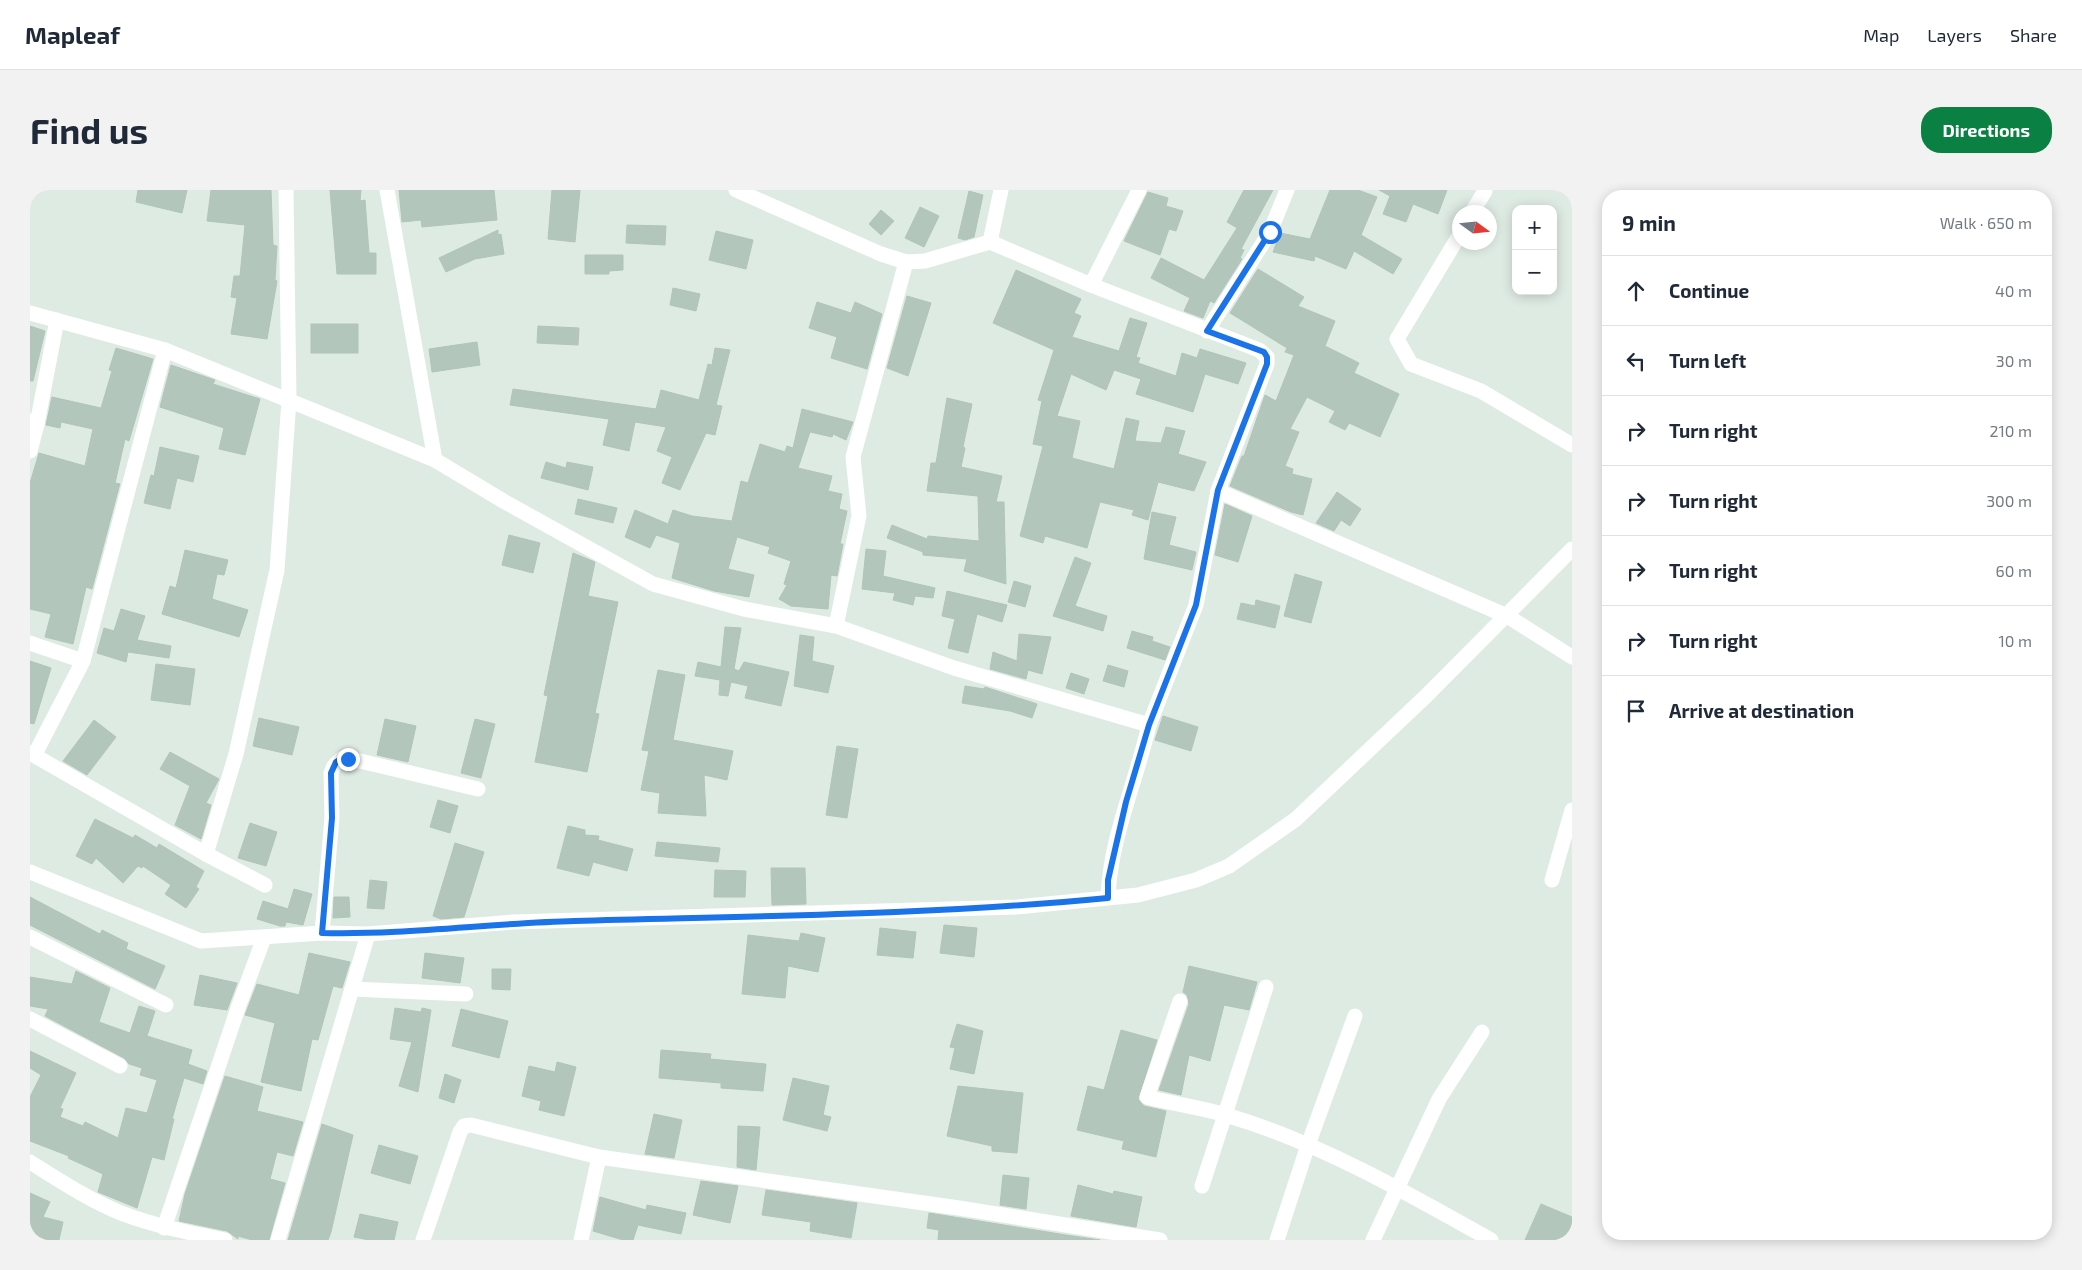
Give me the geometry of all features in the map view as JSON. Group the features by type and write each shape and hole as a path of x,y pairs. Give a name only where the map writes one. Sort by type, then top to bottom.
{"street":[{"path":"206,854 236,754 277,570 290,400 286,190"},
{"path":"387,190 435,460"},
{"path":"736,190 881,254 906,262 925,261 990,242 1091,285 1259,350 1267,357 1267,364 1218,490 1196,605 1149,725 1117,836 1108,880 1108,898"},
{"path":"990,242 1001,190"},
{"path":"1091,285 1139,190"},
{"path":"1207,331 1270,232 1287,190"},
{"path":"1476,205 1485,191"},
{"path":"1452,247 1397,339 1411,364 1481,391 1572,445"},
{"path":"836,626 859,516 853,456 906,262"},
{"path":"30,313 165,350 435,460 505,502 653,584 744,609 836,626 954,668 1149,725"},
{"path":"30,451 34,422 57,320"},
{"path":"165,350 84,661 32,754 206,854 265,885"},
{"path":"1218,490 1507,616 1572,657"},
{"path":"30,872 201,941 322,933 368,934 513,922 1017,907 1138,896 1196,880 1229,866 1264,844 1331,788 1507,616 1572,549"},
{"path":"30,643 84,661"},
{"path":"322,933 332,818 331,777 336,762 343,759 360,761 478,789"},
{"path":"1552,880 1572,810"},
{"path":"278,1240 368,934"},
{"path":"30,936 166,1004"},
{"path":"164,1228 238,1005 264,938"},
{"path":"1202,1186 1266,987"},
{"path":"352,989 466,994"},
{"path":"1180,1001 1147,1098 1225,1114 1308,1145 1397,1187 1491,1240"},
{"path":"1277,1240 1308,1145 1354,1016"},
{"path":"30,1019 120,1066"},
{"path":"1373,1240 1440,1099 1482,1032"},
{"path":"423,1240 457,1139 464,1126 476,1125 599,1157 959,1208 1160,1240"},
{"path":"581,1240 599,1157"},
{"path":"30,1162 111,1208 164,1228 225,1240"}],"building":[{"path":"138,190 187,190 182,213 136,202"},
{"path":"211,190 271,190 273,245 277,246 275,280 277,281 267,339 231,334 237,298 231,297 234,276 240,276 245,225 207,221"},
{"path":"330,190 361,190 360,201 365,200 369,253 376,253 376,274 337,274"},
{"path":"399,190 494,190 497,220 422,227 421,220 402,222"},
{"path":"552,190 580,190 575,242 548,239"},
{"path":"1244,190 1273,190 1241,249 1244,250 1240,258 1242,259 1214,303 1210,301 1203,318 1184,311 1190,298 1151,278 1161,258 1204,280 1237,228 1227,222"},
{"path":"1330,190 1358,190 1377,197 1361,235 1402,259 1393,274 1354,251 1346,269 1315,256 1314,261 1273,252 1280,233 1310,239"},
{"path":"1379,190 1447,190 1438,214 1413,204 1406,222 1383,214 1390,196"},
{"path":"969,191 983,195 974,237 965,240 958,238"},
{"path":"1148,192 1168,198 1166,206 1183,211 1176,231 1169,229 1160,255 1124,241"},
{"path":"920,207 939,216 924,247 905,238"},
{"path":"881,210 894,221 881,235 869,224"},
{"path":"627,225 666,226 665,245 626,243"},
{"path":"498,230 498,235 501,234 504,254 475,259 446,272 439,258"},
{"path":"716,231 753,240 746,269 709,260"},
{"path":"585,255 623,255 623,270 609,271 609,274 585,274"},
{"path":"1258,269 1304,297 1298,306 1335,321 1325,346 1359,363 1354,373 1399,394 1380,437 1349,423 1345,430 1329,422 1335,411 1307,397 1290,429 1299,432 1285,466 1293,469 1292,474 1312,479 1303,515 1291,512 1230,486 1242,456 1244,456 1265,395 1276,401 1294,355 1285,352 1287,348 1230,313"},
{"path":"1016,270 1081,299 1074,313 1081,316 1072,337 1119,351 1130,318 1147,323 1136,357 1140,358 1138,363 1176,376 1182,353 1197,358 1200,349 1246,363 1238,384 1205,374 1193,412 1136,394 1141,379 1114,370 1106,390 1071,374 1057,416 1080,421 1072,458 1114,469 1126,418 1139,421 1135,441 1161,443 1166,427 1185,431 1178,454 1206,462 1194,491 1158,482 1148,520 1132,515 1134,510 1100,502 1087,548 1045,536 1043,543 1020,536 1043,446 1033,444 1042,401 1038,400 1054,350 993,323"},
{"path":"673,288 700,294 696,311 670,305"},
{"path":"907,296 931,303 908,376 887,368"},
{"path":"817,302 851,313 855,302 882,314 867,369 831,358 837,337 809,328"},
{"path":"311,324 358,324 358,353 311,353"},
{"path":"30,326 45,331 33,381 30,381"},
{"path":"538,326 579,328 578,345 537,343"},
{"path":"477,342 480,365 432,372 429,349"},
{"path":"116,348 153,359 129,441 125,439 115,483 120,484 92,589 86,587 73,644 45,637 51,614 30,609 30,483 39,453 85,466 93,429 61,422 60,428 46,425 52,397 101,408 112,371 109,370"},
{"path":"715,348 730,350 716,405 722,406 715,435 706,433 680,490 662,483 672,457 657,451 666,427 635,422 629,451 603,445 609,419 510,405 513,389 656,409 661,390 699,400 708,364 712,365"},
{"path":"171,365 215,380 213,384 260,399 245,455 219,449 224,428 160,407"},
{"path":"947,398 972,404 961,467 1002,476 996,502 1004,502 1006,584 964,571 967,559 923,555 923,552 887,538 892,525 927,539 928,536 979,541 978,496 927,491 931,463 936,463"},
{"path":"802,409 853,422 846,440 833,434 832,437 810,432 798,468 832,476 828,491 842,494 839,509 847,511 840,544 843,544 837,576 831,575 828,609 791,606 779,599 787,585 784,584 791,561 768,553 770,547 737,537 728,569 754,575 749,597 714,591 672,578 680,543 656,535 650,548 625,537 635,510 668,524 673,510 692,516 732,521 741,481 748,483 760,444 785,452 787,446 793,448"},
{"path":"160,447 199,456 193,482 177,478 170,509 144,503 151,475 154,476"},
{"path":"546,462 566,468 567,462 593,467 588,490 541,478"},
{"path":"1337,492 1361,509 1350,526 1341,520 1334,531 1316,523"},
{"path":"578,499 617,508 613,523 575,514"},
{"path":"1225,504 1252,516 1238,562 1215,555"},
{"path":"1152,512 1176,517 1169,545 1196,552 1192,570 1144,559"},
{"path":"509,535 540,543 533,573 502,565"},
{"path":"866,549 886,551 883,576 935,588 933,598 915,596 913,605 893,600 895,593 862,589"},
{"path":"185,550 228,560 224,575 217,574 212,599 248,610 239,637 162,614 170,586 176,588"},
{"path":"573,553 595,562 588,596 618,602 595,713 599,714 587,772 535,762 548,696 544,695"},
{"path":"1075,557 1091,563 1075,606 1107,616 1103,631 1053,616"},
{"path":"1295,574 1322,582 1311,623 1284,616"},
{"path":"1014,581 1031,586 1025,607 1008,602"},
{"path":"947,591 1007,605 1002,622 977,614 968,653 948,648 955,619 942,616"},
{"path":"1256,600 1280,606 1275,628 1237,619 1241,603 1255,606"},
{"path":"121,609 145,616 137,640 171,646 169,658 128,652 126,662 97,653 104,628 114,631"},
{"path":"725,627 741,628 734,669 739,671 744,662 789,672 781,706 745,698 748,686 731,682 728,696 719,695 720,680 695,676 698,662 721,667"},
{"path":"1132,631 1153,637 1152,641 1170,647 1165,660 1127,648"},
{"path":"1019,634 1051,637 1042,674 1028,670 1026,679 990,669 993,652 1017,661"},
{"path":"800,635 814,637 812,661 834,666 828,693 794,686"},
{"path":"30,661 51,668 34,724 30,723"},
{"path":"156,664 195,669 190,705 151,700"},
{"path":"1108,665 1128,671 1124,687 1103,681"},
{"path":"658,670 685,675 673,740 733,751 727,780 704,775 706,816 658,813 660,793 641,790 649,751 642,750"},
{"path":"1071,673 1089,679 1084,694 1066,688"},
{"path":"965,686 984,689 985,687 1037,704 1032,718 1010,711 962,703"},
{"path":"1163,716 1198,727 1191,751 1155,740"},
{"path":"259,718 299,727 292,755 253,746"},
{"path":"385,719 416,726 408,762 377,755"},
{"path":"475,719 495,724 481,778 461,773"},
{"path":"94,720 116,737 87,775 63,761"},
{"path":"837,746 858,749 847,818 826,815"},
{"path":"170,752 219,779 206,803 211,805 201,839 175,825 190,786 160,769"},
{"path":"438,800 458,806 450,833 430,827"},
{"path":"95,819 133,838 135,835 157,848 159,844 204,871 196,887 199,889 186,908 165,894 171,885 143,866 142,868 138,866 123,883 96,858 92,864 76,856"},
{"path":"250,823 277,832 266,866 238,858"},
{"path":"568,826 585,830 585,835 599,836 598,840 633,849 627,871 593,862 589,876 557,868"},
{"path":"657,842 720,848 718,862 655,856"},
{"path":"455,843 484,852 464,917 441,919 433,916"},
{"path":"771,868 805,868 806,904 772,905"},
{"path":"715,870 746,871 745,897 714,897"},
{"path":"370,880 387,882 384,909 367,908"},
{"path":"294,889 312,894 303,925 286,922 285,926 280,926 257,919 263,901 288,909"},
{"path":"30,897 100,934 102,930 128,943 126,949 165,966 155,989 30,925"},
{"path":"334,897 349,897 350,917 333,918"},
{"path":"944,925 977,928 974,957 940,953"},
{"path":"880,928 916,932 913,958 877,955"},
{"path":"801,933 825,938 818,972 788,966 785,998 742,994 748,935 799,941"},
{"path":"309,953 350,962 342,988 333,986 318,1040 312,1039 301,1091 261,1082 275,1023 245,1015 257,984 299,995"},
{"path":"425,953 464,958 460,983 422,978"},
{"path":"1189,966 1257,982 1249,1010 1224,1005 1210,1061 1189,1055 1181,1095 1159,1090 1189,1004 1187,995 1183,992"},
{"path":"492,969 511,969 510,990 492,989"},
{"path":"76,971 110,988 99,1022 130,1033 139,1006 155,1011 147,1036 192,1050 188,1064 207,1071 203,1084 184,1078 172,1119 174,1119 164,1160 152,1157 137,1208 98,1192 103,1174 68,1158 69,1156 30,1141 30,1097 41,1075 30,1068 30,1051 76,1073 60,1108 63,1109 60,1117 83,1126 85,1122 118,1138 126,1108 147,1113 157,1080 140,1075 142,1068 129,1064 124,1058 45,1016 48,1009 30,1006 30,977 72,984"},
{"path":"200,975 237,983 227,1010 194,1005"},
{"path":"395,1008 421,1012 422,1008 431,1010 418,1092 399,1086 412,1042 390,1039"},
{"path":"461,1009 508,1021 499,1058 452,1046"},
{"path":"957,1024 983,1031 974,1074 950,1069 955,1048 950,1047"},
{"path":"1121,1030 1157,1040 1138,1099 1144,1106 1166,1111 1156,1157 1122,1149 1124,1141 1077,1130 1088,1086 1104,1090"},
{"path":"661,1050 711,1054 710,1059 766,1064 763,1091 721,1088 721,1083 659,1078"},
{"path":"557,1062 576,1067 564,1116 539,1110 541,1101 522,1096 529,1066 555,1072"},
{"path":"445,1074 461,1080 454,1103 439,1098"},
{"path":"225,1076 263,1087 257,1111 303,1122 293,1156 277,1152 270,1179 285,1183 269,1240 252,1240 238,1236 238,1239 227,1231 179,1221 185,1194"},
{"path":"793,1078 829,1086 823,1115 831,1117 827,1131 783,1120"},
{"path":"958,1086 1023,1093 1017,1153 992,1151 992,1146 947,1136"},
{"path":"654,1114 682,1120 674,1158 645,1154"},
{"path":"322,1124 353,1135 331,1232 328,1240 288,1240"},
{"path":"738,1126 760,1127 756,1170 737,1167"},
{"path":"379,1145 418,1156 410,1184 371,1173"},
{"path":"1003,1175 1029,1178 1026,1209 1000,1205"},
{"path":"701,1181 738,1186 730,1223 693,1215"},
{"path":"1078,1185 1113,1194 1114,1191 1142,1197 1136,1227 1071,1216"},
{"path":"766,1190 857,1203 851,1238 810,1231 811,1222 762,1215"},
{"path":"30,1193 50,1202 43,1217 63,1222 59,1240 30,1240"},
{"path":"600,1197 646,1210 647,1205 686,1213 681,1234 638,1225 633,1240 623,1240 593,1231"},
{"path":"1541,1204 1572,1217 1572,1240 1525,1240"},
{"path":"929,1213 1100,1240 938,1240 939,1230 927,1228"},
{"path":"360,1214 398,1222 394,1240 369,1240 354,1237"}],"route":[{"path":"348,759 341,759 336,762 331,773 332,818 322,933 368,934 513,922 1017,907 1108,898 1108,880 1117,836 1144,748 1149,725 1196,605 1218,490 1267,364 1267,357 1264,352 1207,331 1270,232"}]}
